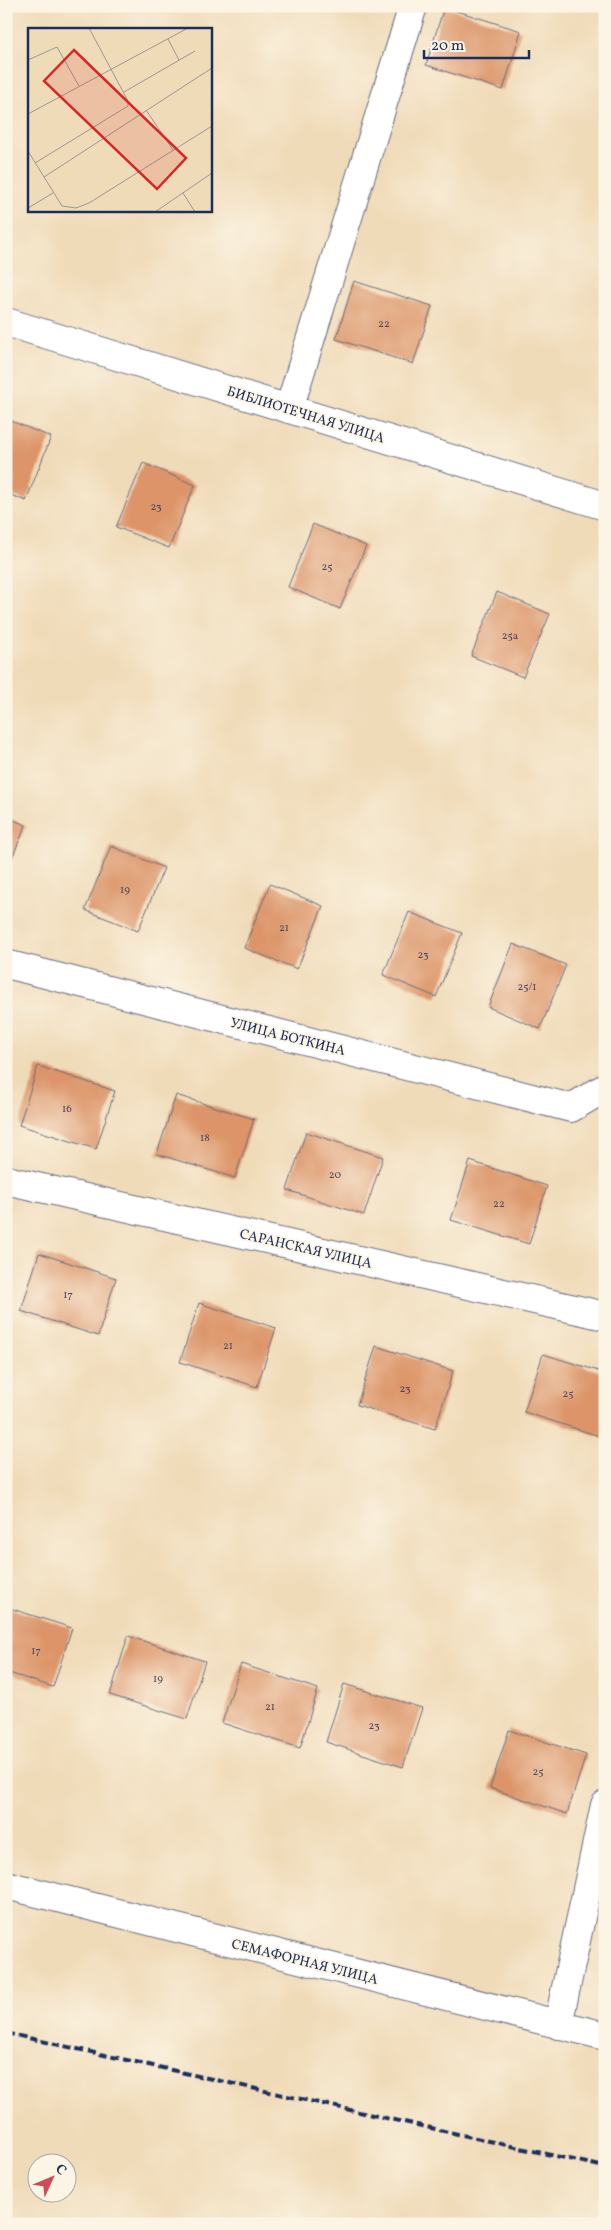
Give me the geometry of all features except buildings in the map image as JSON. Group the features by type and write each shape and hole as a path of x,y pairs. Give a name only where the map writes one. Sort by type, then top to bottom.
{"street":[{"path":"289,409 413,6"},
{"name":"БИБЛИОТЕЧНАЯ УЛИЦА","path":"6,322 605,506"},
{"name":"УЛИЦА БОТКИНА","path":"6,964 570,1108 605,1088"},
{"name":"САРАНСКАЯ УЛИЦА","path":"6,1180 605,1316"},
{"path":"558,2025 605,1805"},
{"name":"СЕМАФОРНАЯ УЛИЦА","path":"6,1885 605,2036"}],"railway":[{"path":"6,2033 605,2167"}]}
